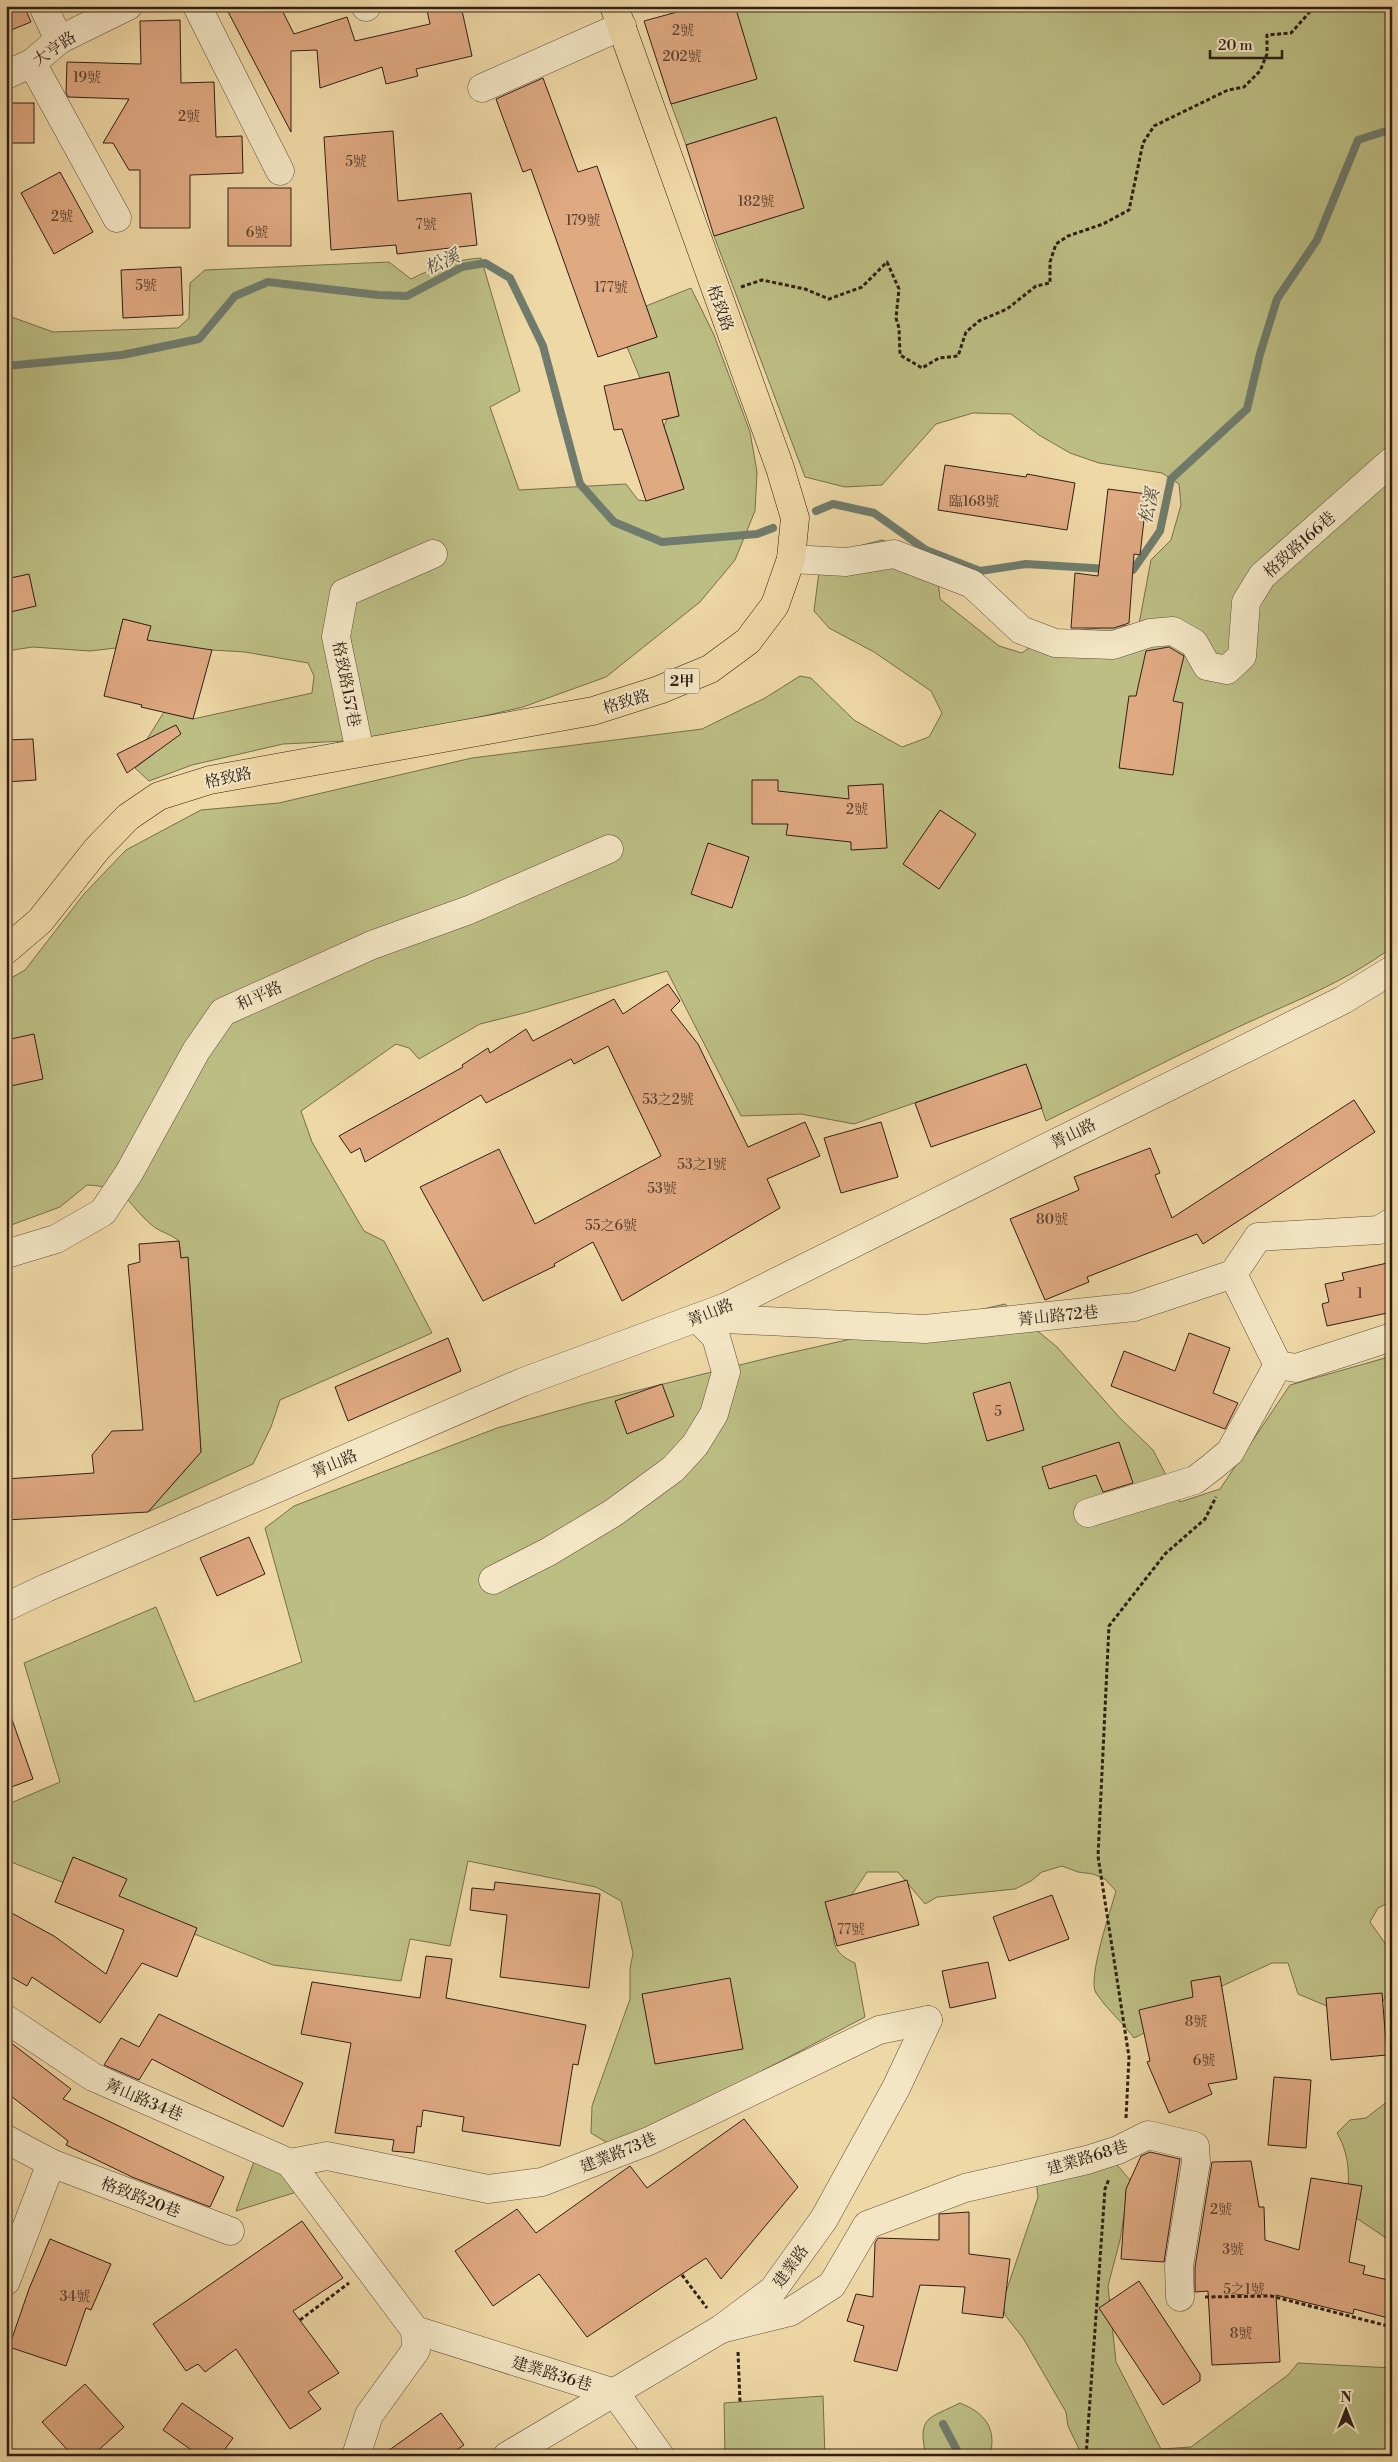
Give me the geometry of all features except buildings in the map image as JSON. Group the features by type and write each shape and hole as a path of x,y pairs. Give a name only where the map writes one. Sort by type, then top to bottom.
{"main road":[{"name":"格致路","path":"6,950 40,921 97,849 128,817 159,796 210,780 593,711 659,690 710,669 748,640 775,605 791,559 795,518 780,468 716,294 618,16"}],"street":[{"path":"42,6 59,40"},
{"name":"大亨路","path":"6,75 32,63 59,40 128,6"},
{"path":"197,6 280,171"},
{"path":"482,88 618,16"},
{"path":"32,63 118,218"},
{"name":"格致路166巷","path":"791,559 846,562 894,554 972,584 1021,630 1055,642 1113,644 1150,633 1173,631 1194,643 1207,666 1226,670 1242,656 1246,602 1262,576 1392,461"},
{"name":"格致路157巷","path":"360,752 336,636 344,594 433,554"},
{"name":"和平路","path":"6,1254 56,1239 103,1212 129,1173 196,1051 223,1012 372,945 469,910 609,849"},
{"name":"菁山路","path":"6,1607 64,1580 523,1382 726,1307 800,1268 1343,1000 1392,970"},
{"path":"1278,1365 1233,1274 1258,1236 1379,1230 1392,1222"},
{"name":"菁山路72巷","path":"697,1318 926,1330 1134,1307 1233,1274"},
{"path":"493,1580 548,1552 613,1513 673,1469 695,1445 714,1414 726,1372 716,1338 697,1318"},
{"path":"1278,1365 1296,1368 1392,1337"},
{"path":"1088,1513 1194,1480 1212,1467 1230,1452 1278,1365"},
{"name":"菁山路34巷","path":"6,2019 93,2078 290,2163"},
{"name":"建業路73巷","path":"290,2163 327,2156 488,2189 542,2182 649,2141 879,2030 928,2020"},
{"name":"建業路","path":"507,2456 615,2393 730,2339 773,2290 824,2219 896,2088 928,2020"},
{"name":"建業路68巷","path":"730,2339 790,2312 832,2284 867,2225 965,2188 1087,2160 1118,2150 1148,2135 1195,2146 1196,2162 1179,2266 1180,2297"},
{"name":"格致路20巷","path":"6,2140 51,2163 230,2231"},
{"path":"6,2282 51,2163"},
{"path":"290,2163 415,2330 416,2350 369,2415 356,2456"},
{"name":"建業路36巷","path":"415,2330 615,2393"},
{"path":"615,2393 660,2456"}],"path":[{"path":"716,294 762,280 805,289 828,299 862,287 887,262 899,289 896,318 899,328 900,355 922,368 939,358 958,356 966,332 979,321 1007,309 1036,286 1050,284 1050,262 1056,244 1068,236 1103,224 1129,210 1143,143 1154,126 1228,90 1244,87 1260,71 1267,54 1267,35 1291,32 1315,6"},
{"path":"1086,2456 1105,2189 1125,2135 1129,2057 1098,1856 1109,1626 1166,1554 1205,1519"},
{"path":"300,2320 370,2269"},
{"path":"1180,2297 1271,2296 1392,2327"},
{"path":"730,2339 740,2402"}],"green space":[{"path":"735,6 1392,6 1392,947 1374,960 1335,982 1186,1051 1046,1121 1026,1064 854,1124 801,1114 741,1116 667,971 528,1012 480,1024 419,1059 409,1048 396,1044 301,1111 312,1142 364,1231 384,1241 432,1333 280,1400 271,1427 253,1464 148,1512 201,1452 188,1258 181,1258 179,1241 153,1226 119,1193 101,1186 87,1185 60,1207 6,1227 6,981 25,970 84,894 126,850 201,810 279,803 472,758 702,729 765,698 800,676 811,678 854,720 902,747 929,737 942,713 931,691 874,652 829,628 814,611 821,556 882,540 913,551 936,564 940,599 999,646 1022,653 1035,644 1063,634 1139,624 1151,560 1171,540 1181,505 1179,484 1162,473 1099,463 1070,453 1039,435 1011,414 973,413 936,424 882,485 845,487 805,477 714,236 804,208 776,117 686,145 671,104 756,79"},
{"path":"481,258 520,391 490,407 519,490 626,484 638,500 646,501 684,488 664,426 667,419 679,416 669,372 640,378 627,347 657,337 646,306 691,288 714,335 750,432 757,472 755,511 735,560 700,602 606,677 523,707 385,739 283,744 192,765 149,781 135,768 155,753 147,739 164,712 193,719 312,693 314,676 308,663 245,652 212,650 144,653 150,626 123,619 116,648 90,651 33,647 6,651 6,315 53,332 178,328 189,318 190,283 205,270 389,262 411,279 445,265 462,260"},
{"path":"1005,1304 1057,1347 1120,1418 1153,1450 1180,1502 1220,1489 1290,1385 1392,1356 1392,1901 1378,1908 1370,1922 1392,1953 1392,1984 1382,2003 1358,2019 1298,1994 1288,1963 1272,1963 1200,1996 1169,2021 1134,2038 1100,1999 1094,1985 1097,1959 1116,1891 1105,1879 1062,1866 1042,1872 1031,1881 1015,1889 937,1897 925,1904 898,1872 867,1872 843,1908 837,1920 834,1933 835,1944 841,1954 855,1963 865,2017 616,2148 591,2133 592,2106 630,1999 630,1969 633,1953 621,1901 596,1887 468,1861 450,1946 410,1939 401,1981 273,1965 6,1860 6,1805 60,1782 24,1663 156,1607 195,1702 302,1662 265,1528 294,1506 497,1428 583,1404 776,1356"},
{"path":"1392,2098 1392,2242 1346,2211 1347,2161 1337,2133 1350,2120 1366,2118"},
{"path":"256,2156 287,2167 303,2190 236,2211"},
{"path":"1111,2158 1130,2180 1120,2240 1108,2286 1116,2362 1161,2449 1191,2447 1288,2375 1298,2363 1392,2368 1392,2456 1071,2456 1079,2449 1068,2426 1066,2412 1023,2338 1005,2315 1002,2304 1038,2197 1035,2170"},
{"path":"823,2396 825,2456 725,2456 724,2403"},
{"path":"960,2403 976,2412 987,2423 992,2437 990,2456 926,2456 924,2426 933,2416"}],"waterway":[{"name":"松溪","path":"1122,569 1133,570 1160,531 1171,479 1247,409 1260,354 1277,299 1317,240 1358,140 1392,129"},
{"name":"松溪","path":"6,366 122,355 199,339 235,296 268,282 378,295 407,296 462,267 485,263 510,278 543,346 580,484 614,522 662,542 757,534 773,528"},
{"name":"松溪","path":"816,511 833,504 874,513 926,550 980,571 1026,564 1108,569"},
{"path":"943,2424 960,2456"}]}
